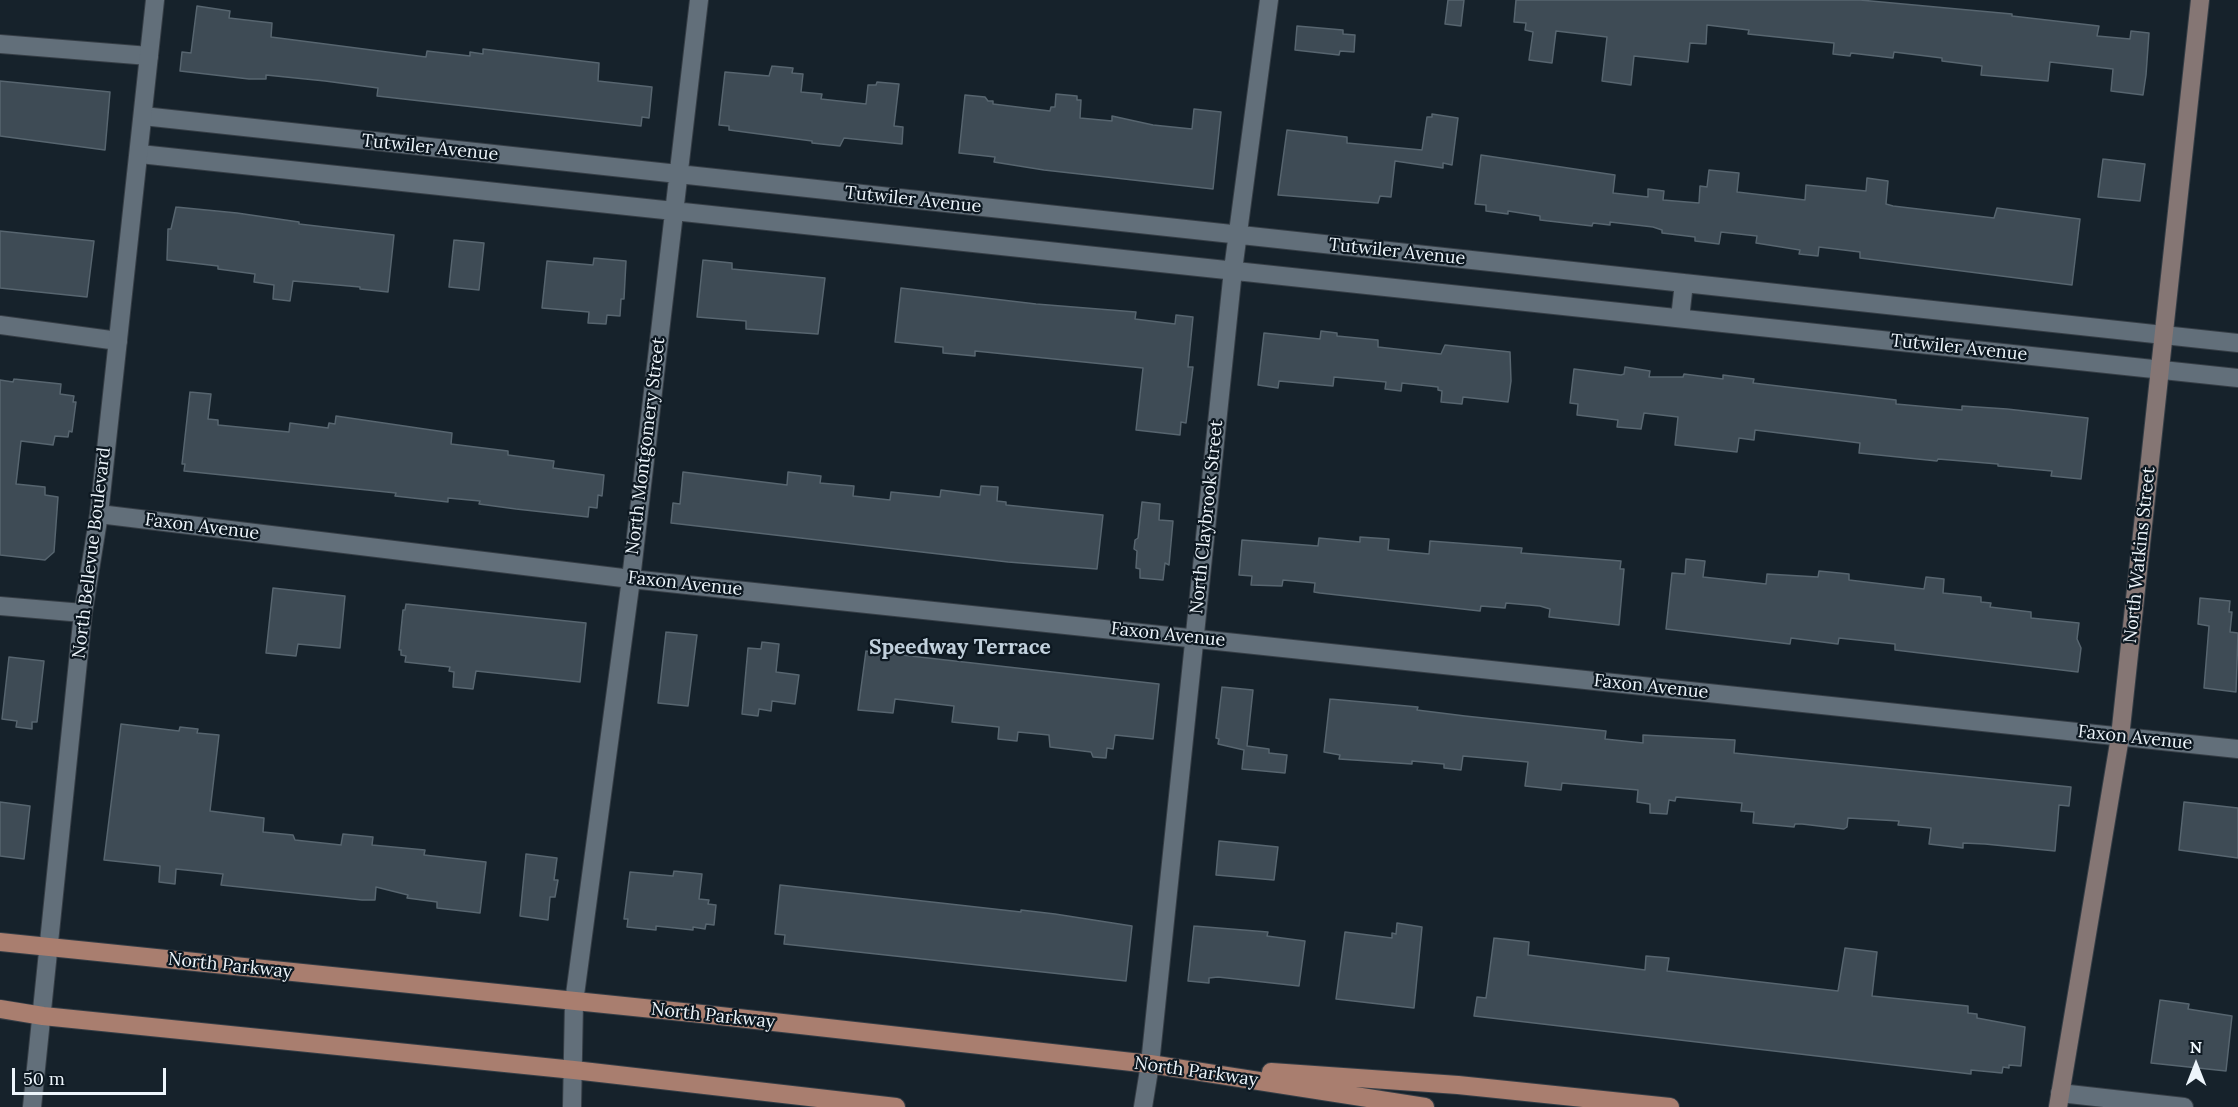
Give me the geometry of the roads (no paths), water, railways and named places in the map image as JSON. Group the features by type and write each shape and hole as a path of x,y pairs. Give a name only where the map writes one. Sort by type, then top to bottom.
{"main road":[{"name":"North Watkins Street","path":"2059,1100 2120,737 2200,0"},
{"name":"North Parkway","path":"0,942 702,1014 1150,1064 1425,1107"},
{"path":"0,1009 43,1016 574,1070 896,1107"},
{"path":"1150,1064 1458,1085 1670,1107"}],"street":[{"name":"North Bellevue Boulevard","path":"32,1107 51,946 83,613 99,514 155,0"},
{"name":"North Montgomery Street","path":"572,1107 574,1002 631,579 699,0"},
{"name":"North Claybrook Street","path":"1143,1107 1150,1064 1233,270 1269,0"},
{"path":"0,44 149,56"},
{"name":"Tutwiler Avenue","path":"143,116 2238,344"},
{"name":"Tutwiler Avenue","path":"140,154 2238,378"},
{"path":"1680,318 1683,283"},
{"path":"0,325 118,341"},
{"name":"Faxon Avenue","path":"99,514 631,579 2238,749"},
{"path":"0,606 83,613"},
{"path":"2059,1100 2184,1107"}],"district":[{"name":"Speedway Terrace","path":"960,648"}]}
